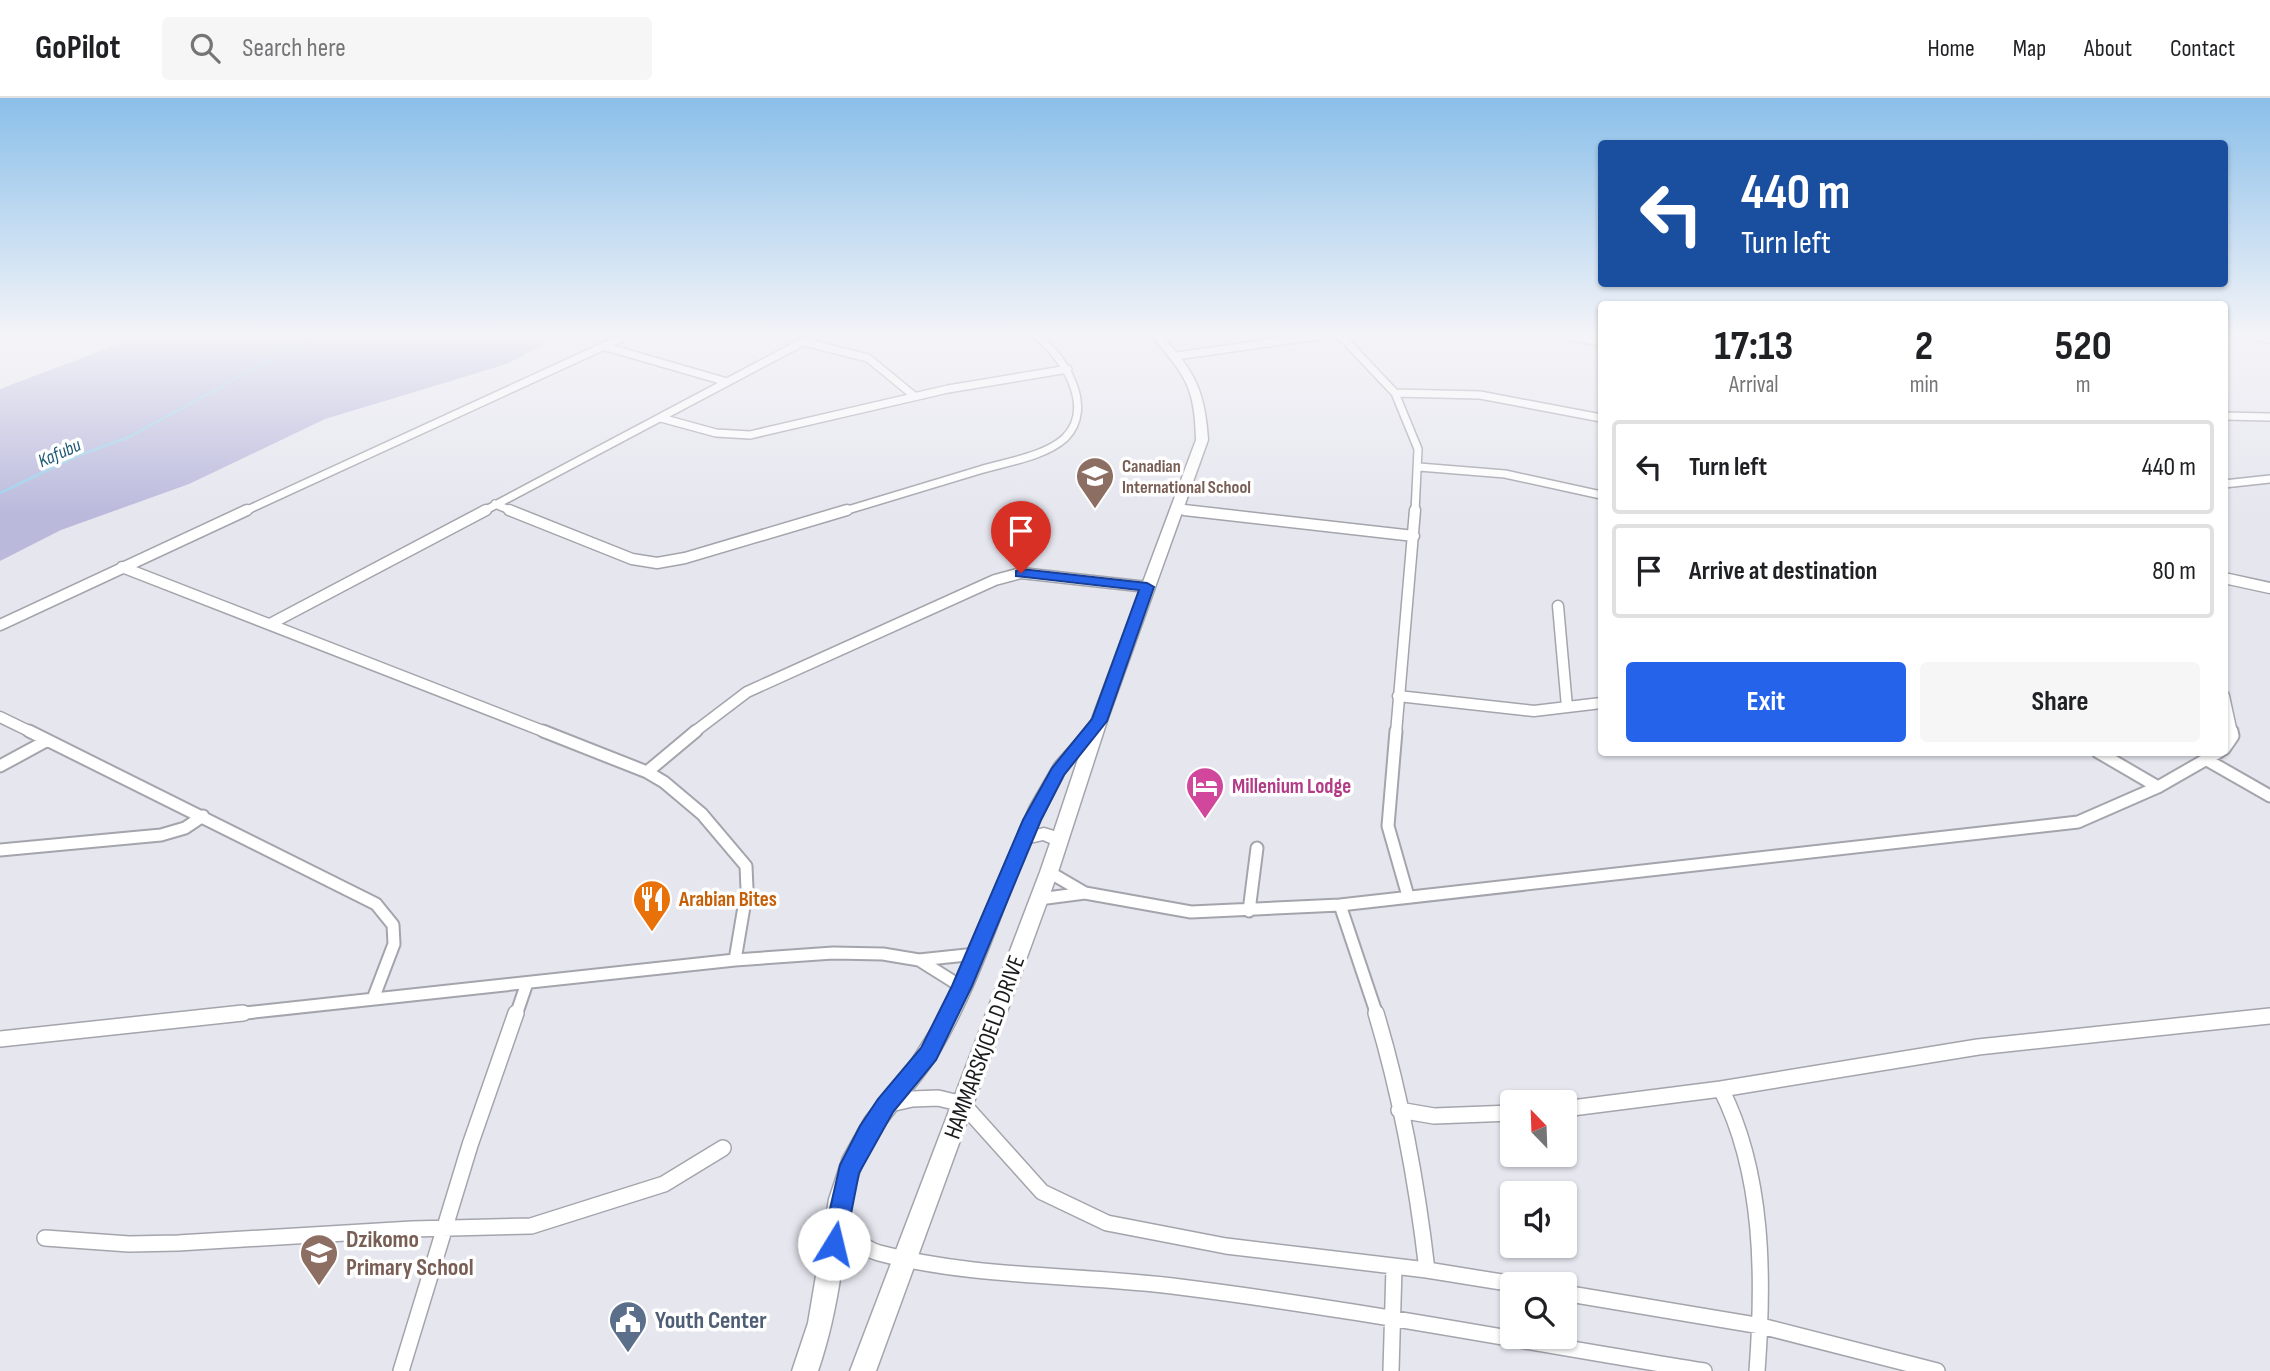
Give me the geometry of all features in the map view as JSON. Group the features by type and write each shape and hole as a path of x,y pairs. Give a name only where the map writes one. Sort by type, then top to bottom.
{"main road":[{"name":"HAMMARSKJOELD DRIVE","path":"863,1371 1049,872 1099,721 1202,440 1198,395"},
{"name":"HAMMARSKJOELD DRIVE","path":"805,1371 830,1270 837,1218 848,1172 886,1105 928,1054 962,986 1024,838 1058,772 1099,721"},
{"path":"1024,838 1044,834 1059,840"}],"street":[{"path":"0,625 122,566 495,395"},
{"path":"272,623 702,395"},
{"path":"661,418 731,436 750,435 910,395"},
{"path":"495,504 632,559 657,563 685,558 1035,454 1057,443 1069,433 1074,416 1075,395"},
{"path":"1396,395 1418,449 1419,467 1388,825 1408,896"},
{"path":"1482,395 1598,417"},
{"path":"2228,416 2270,417"},
{"path":"1419,467 1505,474 1598,494"},
{"path":"2228,484 2270,479"},
{"path":"1177,509 1414,536"},
{"path":"122,566 647,772 664,782 702,814 746,866 747,889 735,960"},
{"path":"647,772 726,706 747,692 995,580 1021,573 1147,587"},
{"path":"2228,579 2270,588"},
{"path":"1558,606 1567,707"},
{"path":"1398,696 1504,709 1534,710 1598,704"},
{"path":"2228,714 2233,736 2228,743"},
{"path":"0,717 204,816 376,904 393,925 394,944 373,999"},
{"path":"0,766 46,741"},
{"path":"2105,756 2158,787"},
{"path":"1039,899 1085,893 1191,912 1340,905 2078,822 2158,787 2213,756"},
{"path":"2207,760 2270,796"},
{"path":"0,850 161,835 185,828 204,816"},
{"path":"1249,911 1256,848"},
{"path":"1049,872 1085,893"},
{"path":"1340,905 1377,1016 1419,1204 1427,1270"},
{"path":"0,1039 735,960 833,953 883,954 919,960 976,954"},
{"path":"919,960 962,986"},
{"path":"401,1371 470,1145 527,983"},
{"path":"1577,1107 1721,1089 1978,1047 2270,1016"},
{"path":"1721,1089 1740,1131 1761,1267 1761,1326 1757,1371"},
{"path":"886,1105 912,1099 939,1098 963,1104 1042,1192 1107,1223 1226,1246 1427,1270 1500,1282"},
{"path":"1399,1110 1434,1116 1500,1113"},
{"path":"45,1238 129,1244 178,1243 447,1227 530,1226 586,1211 664,1184 723,1148"},
{"path":"837,1218 854,1239 875,1252 904,1258 967,1267 1148,1283 1704,1371"},
{"path":"1391,1371 1394,1268"},
{"path":"1577,1295 1761,1326 1937,1371"}],"shaded area":[{"path":"0,395 403,395 325,419 189,484 61,530 0,561"}],"waterway":[{"name":"Kafubu","path":"0,493 77,456 129,437 205,395"}],"place":[{"name":"Canadian International School","path":"1095,510"},
{"name":"Millenium Lodge","path":"1205,820"},
{"name":"Arabian Bites","path":"652,933"},
{"name":"Dzikomo Primary School","path":"319,1287"},
{"name":"Youth Center","path":"628,1354"}],"route":[{"path":"834,1244 848,1172 886,1105 928,1054 954,1004 1032,820 1058,772 1099,721 1147,587 1021,573"}]}
